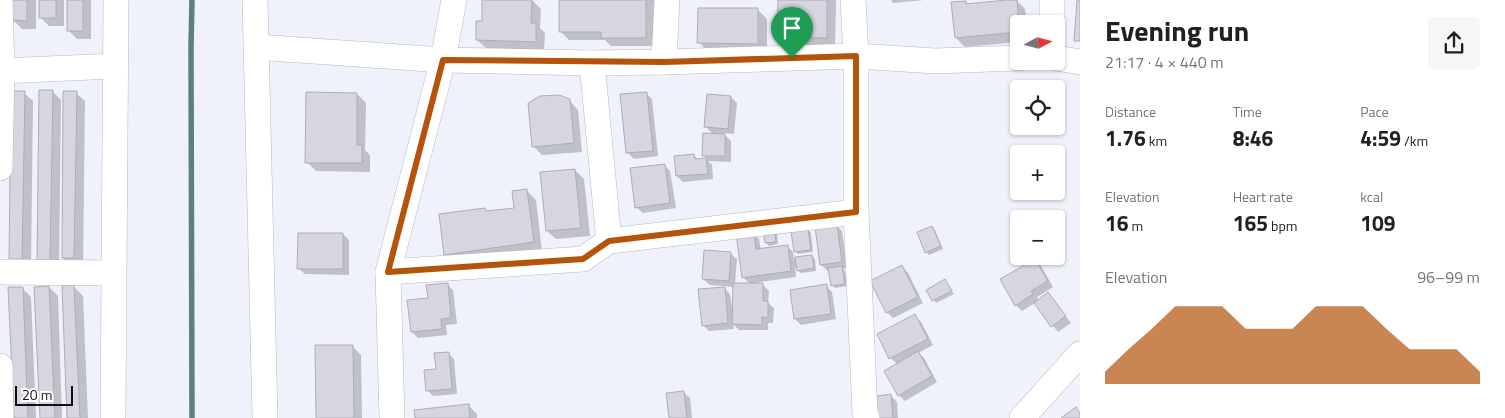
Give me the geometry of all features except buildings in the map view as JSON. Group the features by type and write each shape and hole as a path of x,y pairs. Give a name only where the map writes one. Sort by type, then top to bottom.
{"street":[{"path":"0,0 0,168"},
{"path":"113,418 116,0"},
{"path":"255,0 265,418"},
{"path":"392,418 388,272 443,60 454,0"},
{"path":"664,62 667,0"},
{"path":"853,0 856,56 856,212 864,403 867,418"},
{"path":"1052,0 1052,15"},
{"path":"256,47 443,60 664,62 856,56 935,61 1010,58"},
{"path":"1065,60 1080,62"},
{"path":"592,62 609,241"},
{"path":"1,71 115,66"},
{"path":"388,272 583,259 609,241 856,212"},
{"path":"0,272 113,273"},
{"path":"1022,418 1080,354"},
{"path":"0,366 1,418"}],"waterway":[{"path":"192,0 192,418"}],"route":[{"path":"856,56 856,212 609,241 583,259 388,272 443,60 664,62 792,58 856,56"}]}
